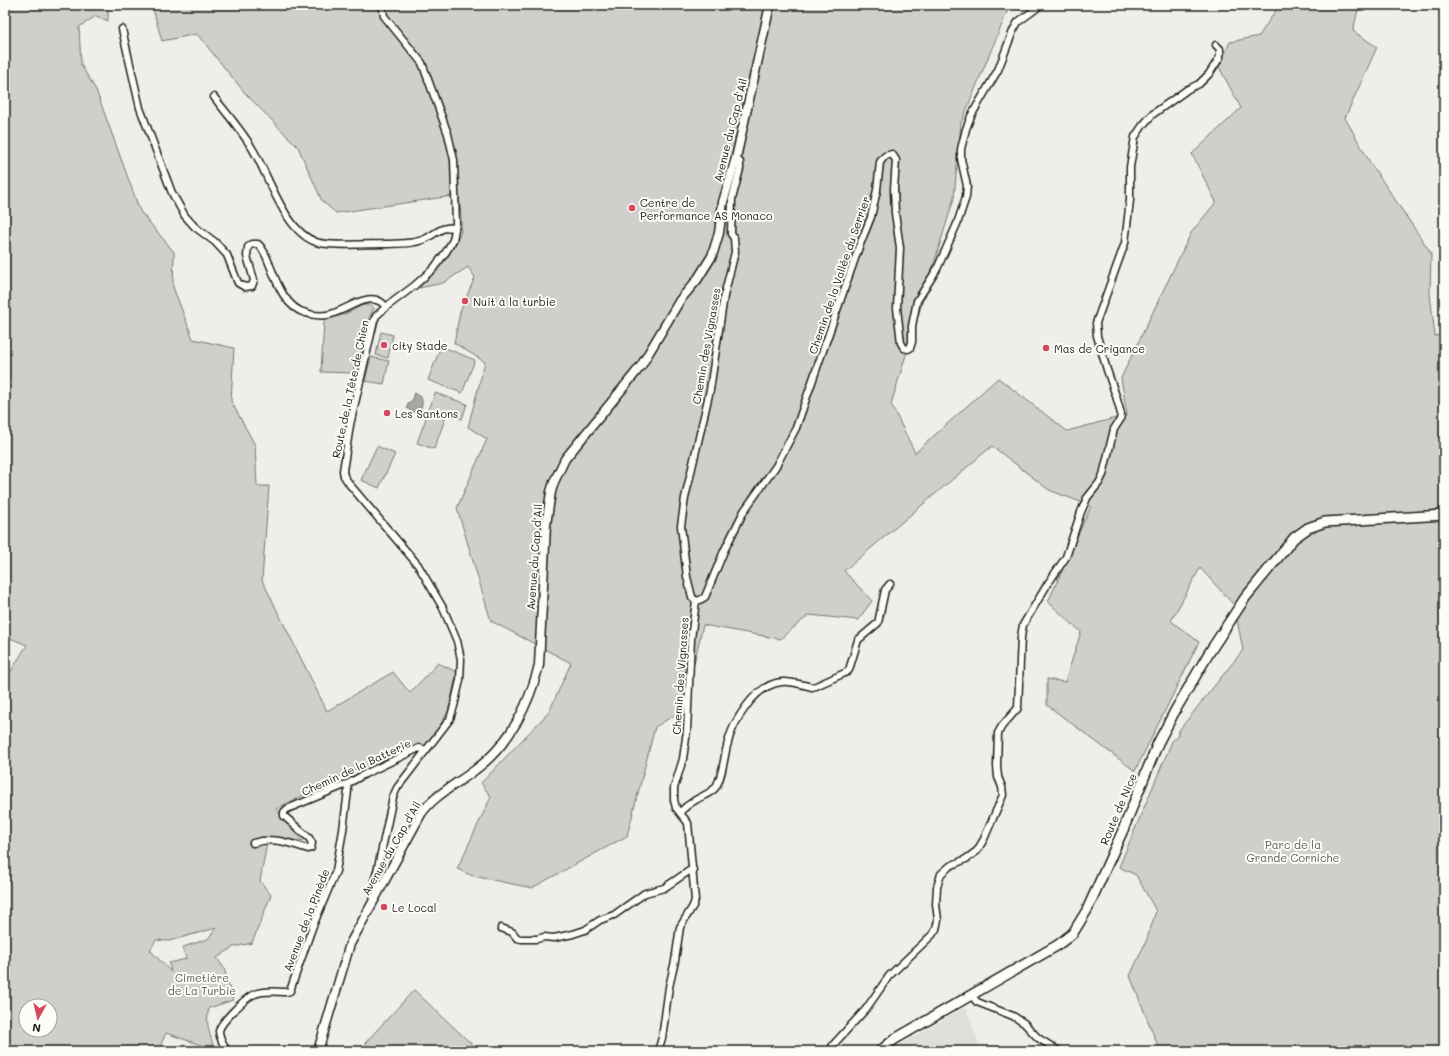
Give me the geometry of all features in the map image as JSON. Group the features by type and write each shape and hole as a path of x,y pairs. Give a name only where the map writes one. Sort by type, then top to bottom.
{"main road":[{"name":"Route de Nice","path":"880,1051 895,1040 1066,940 1076,928 1088,910 1123,830 1158,743 1209,653 1245,598 1294,538 1308,528 1325,522 1444,515"}],"street":[{"name":"Route de la Tête de Chien","path":"380,889 376,886 374,881 393,797 397,788 450,719 460,680 461,665 457,641 443,608 418,565 350,485 344,476 343,471 350,425 376,316 433,269 453,240 455,228 454,160 448,134 422,63 384,16 382,5"},
{"name":"Avenue du Cap d'Ail","path":"318,1051 350,944 425,807 493,756 509,734 534,683 539,665 546,525 548,505 554,482 565,459 641,366 677,306 697,280 712,256 719,233 723,202 736,158 770,5"},
{"name":"Chemin de la Vallée du Serrier","path":"696,601 705,597 724,551 744,511 776,466 796,428 871,217 878,190 880,162 885,156 892,154 896,160 894,189 895,213 900,248 897,308 901,343 904,348 908,350 912,342 912,326 917,301 937,269 957,224 966,197 966,186 961,159 961,149 966,129 998,70 1018,22 1040,5"},
{"path":"122,29 140,108 172,193 185,216 195,227 215,242 227,255 238,283 245,287 252,286 254,280 247,256 248,247 252,244 258,244 262,248 283,293 294,307 303,312 315,315 328,315 372,298 382,302 386,307"},
{"path":"830,1051 833,1045 866,1009 889,976 932,936 936,929 938,920 936,904 937,887 942,874 950,866 966,859 977,851 1000,806 1003,795 998,777 997,766 998,733 1002,726 1018,708 1020,637 1023,625 1066,557 1087,498 1099,484 1103,476 1114,429 1120,420 1121,414 1106,370 1097,336 1096,323 1125,243 1130,200 1130,167 1135,137 1153,114 1188,89 1199,84 1209,74 1220,57 1220,48 1216,45"},
{"path":"214,97 252,147 263,167 278,203 288,218 305,237 317,243 412,243 426,239 442,229 449,227 455,228"},
{"name":"Chemin des Vignasses","path":"658,1051 668,987 675,961 680,927 695,900 688,823 676,808 674,800 674,788 683,759 687,731 691,639 696,601 692,597 687,577 681,526 685,498 710,390 724,296 735,252 734,238 731,234 732,199 740,168 740,162 736,158"},
{"path":"719,233 731,234"},
{"path":"680,812 694,800 711,792 716,787 728,738 751,699 776,683 783,682 812,687 847,672 851,665 858,640 878,623 886,590 890,584"},
{"name":"Chemin de la Batterie","path":"253,843 270,839 281,840 308,849 311,848 312,843 309,838 284,816 284,812 287,809 347,784 419,748 426,750"},
{"name":"Avenue de la Pinède","path":"227,1051 219,1030 242,1004 254,994 290,991 312,928 336,871 344,830 348,791 347,784"},
{"path":"501,928 512,932 521,939 537,939 544,937 554,938 573,934 585,930 600,920 614,915 645,893 664,888 689,871 693,870"},
{"path":"972,996 977,1002 1013,1016 1024,1023 1038,1038 1059,1051"}],"shaded area":[{"path":"415,393 421,397 422,401 421,408 417,412 411,411 407,408 408,403 413,400 413,395"},
{"path":"966,1007 981,1051 890,1051 896,1047"}],"green space":[{"name":"Cimetière de La Turbie","path":"5,5 108,5 108,21 96,16 79,27 81,65 96,90 140,211 174,252 173,287 193,339 234,348 231,401 255,445 257,486 269,486 262,580 327,711 393,672 410,693 438,663 457,672 448,712 428,745 353,770 276,809 303,841 268,838 260,881 271,895 252,943 233,947 217,958 224,968 233,1000 209,1008 208,1024 215,1050 166,1033 158,1051 5,1051 5,681 27,645 5,636","holes":["216,928 208,939 183,947 186,959 169,963 171,972 150,950 156,940 169,941"]},
{"name":"Parc de la Grande Corniche","path":"150,5 1010,5 961,123 954,198 891,404 915,453 998,378 1067,431 1127,415 1121,378 1191,233 1216,202 1192,154 1241,108 1219,67 1230,42 1259,36 1276,10 1285,5 1359,5 1353,31 1377,47 1345,118 1371,164 1431,253 1430,294 1435,336 1444,335 1444,1051 1160,1051 1130,976 1147,939 1156,911 1136,875 1119,867 1173,739 1176,739 1180,729 1243,650 1234,605 1200,568 1171,621 1199,642 1135,771 1047,705 1047,679 1065,682 1081,632 1048,602 1091,506 1049,490 992,446 844,571 872,601 858,620 809,615 780,639 703,625 683,710 655,727 627,836 532,888 473,876 457,869 491,797 481,783 549,712 571,663 491,621 457,508 487,439 468,427 485,362 454,343 460,312 475,277 468,267 443,283 419,288 444,261 459,237 461,230 461,212 459,195 336,213 322,201 298,147 245,93 197,34 162,41 153,9"},
{"path":"363,305 370,305 374,308 370,316 360,360 356,361 352,373 321,372 324,321 345,314"},
{"name":"city Stade","path":"381,332 393,335 388,358 376,355"},
{"path":"441,346 475,360 462,393 428,380"},
{"path":"371,357 389,361 384,384 365,381"},
{"path":"435,393 467,404 462,419 447,414 434,449 417,443"},
{"path":"377,446 395,454 379,488 361,480"},
{"path":"414,990 479,1051 373,1051 365,1043"}],"place":[{"name":"Centre de Performance AS Monaco","path":"632,208"},
{"name":"Nuit à la turbie","path":"465,301"},
{"name":"city Stade","path":"384,345"},
{"name":"Mas de Crigance","path":"1046,348"},
{"name":"Les Santons","path":"387,413"},
{"name":"Le Local","path":"384,907"}]}
